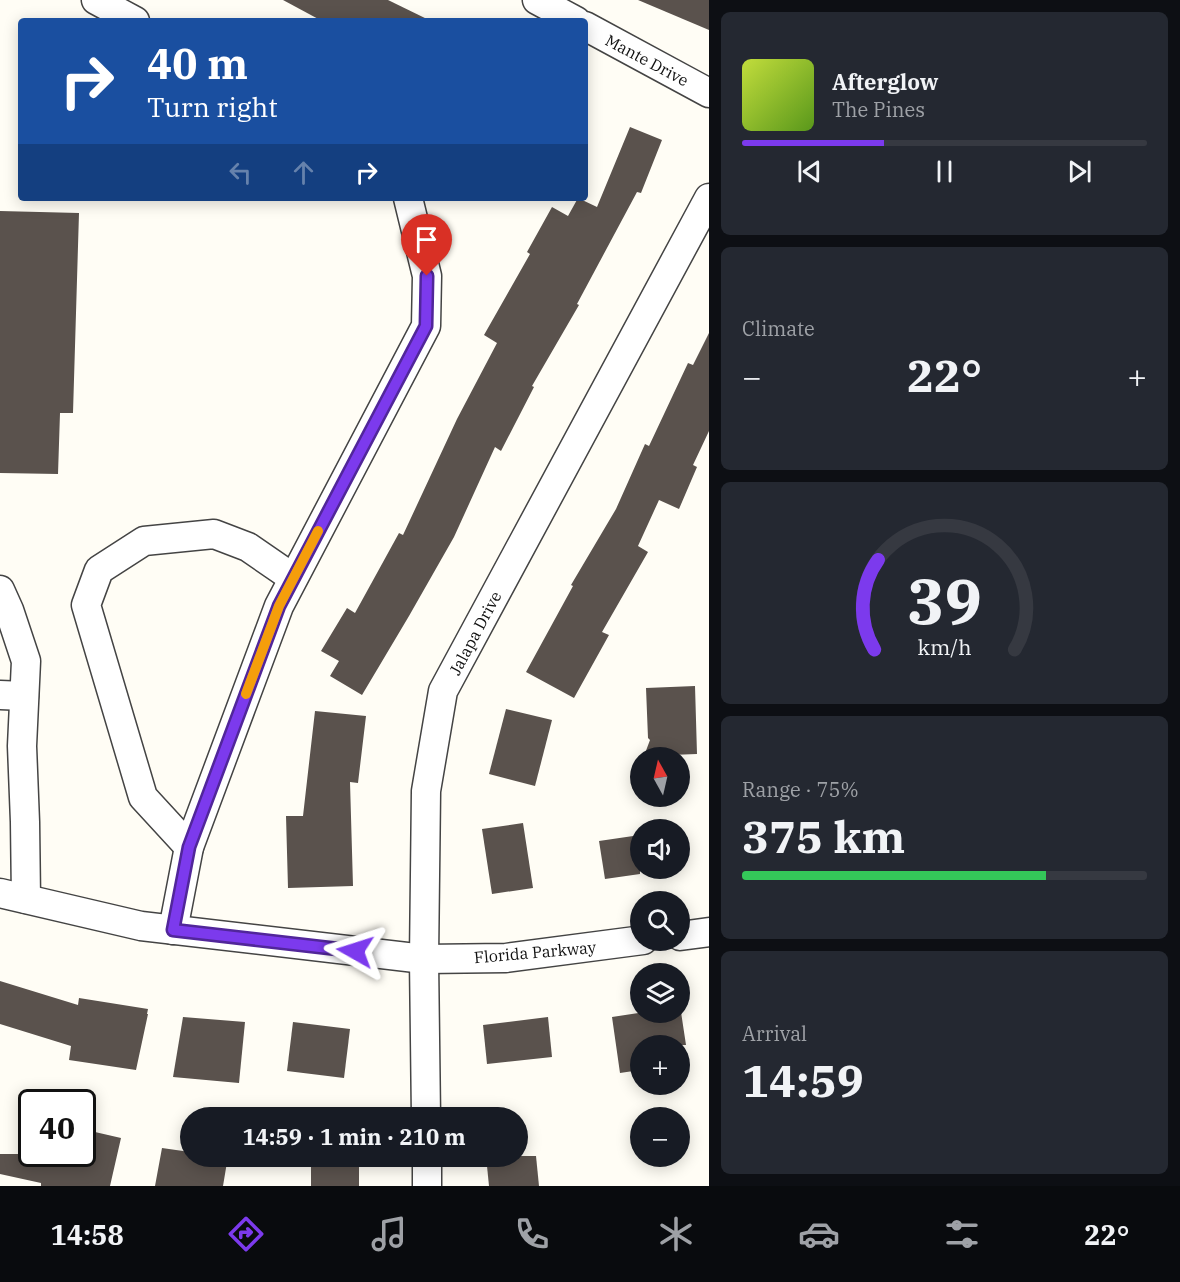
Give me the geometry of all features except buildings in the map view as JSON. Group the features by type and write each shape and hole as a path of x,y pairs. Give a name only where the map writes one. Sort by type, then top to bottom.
{"street":[{"path":"96,0 129,18"},
{"path":"537,0 570,18"},
{"name":"Mante Drive","path":"588,28 709,93"},
{"name":"Jalapa Drive","path":"426,1107 424,959 426,791 443,692 709,198"},
{"path":"173,930 189,847 279,606 426,326 427,276 409,201"},
{"path":"189,847 143,797 86,606 99,570 144,541 214,534 248,547 293,578"},
{"path":"0,590 26,661 12,695 22,746 12,793 13,896"},
{"name":"Florida Parkway","path":"13,896 141,926 424,959 506,958 630,942"},
{"path":"690,935 709,932"},
{"path":"427,1167 427,1186"}],"slow traffic":[{"path":"246,694 279,606 318,531"}],"route":[{"path":"355,951 173,930 189,847 279,606 426,326 427,276"}]}
